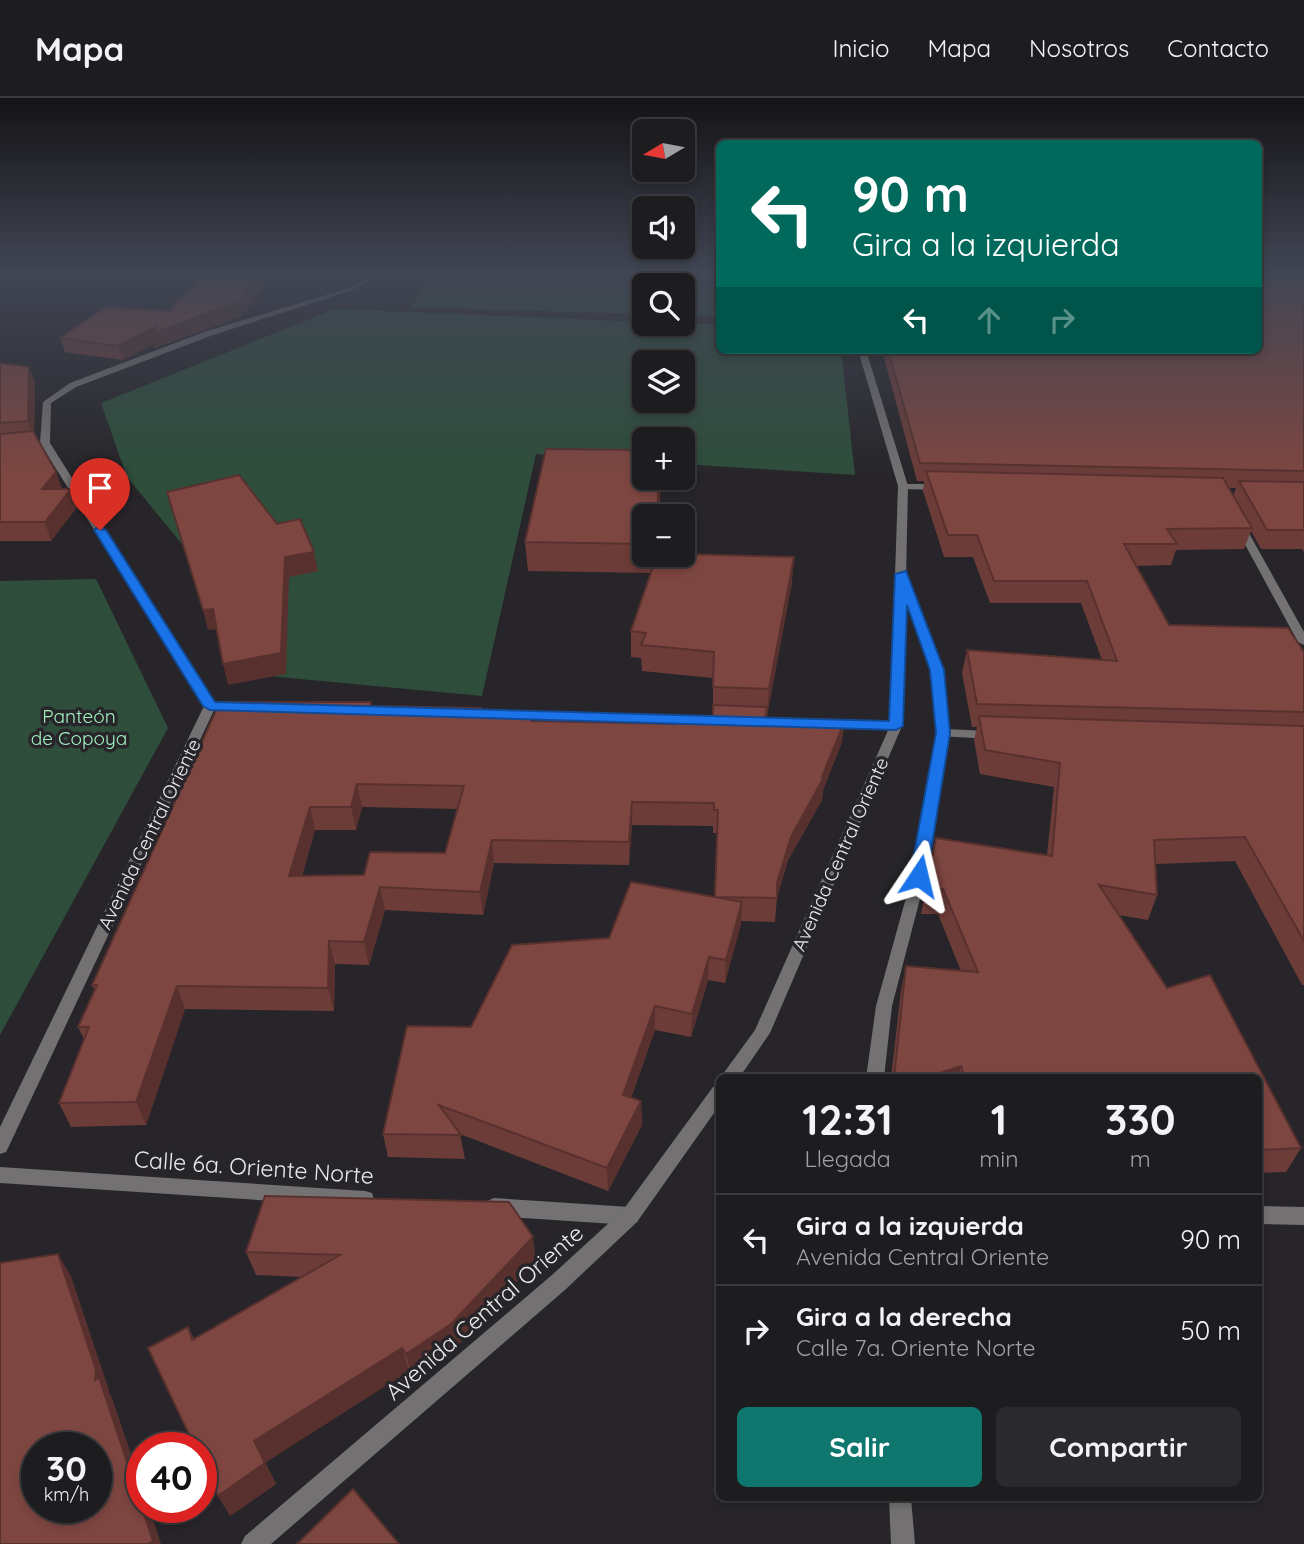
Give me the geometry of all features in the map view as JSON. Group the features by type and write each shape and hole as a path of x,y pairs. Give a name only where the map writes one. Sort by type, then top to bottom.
{"street":[{"path":"188,341 73,385 47,402 39,443 210,706 224,706"},
{"name":"Avenida Central Oriente","path":"732,1074 762,1032 896,726 903,486 863,354"},
{"path":"903,486 958,487"},
{"path":"1234,517 1304,642"},
{"path":"876,1074 884,1006 919,876 943,733 937,670 902,574"},
{"name":"Avenida Central Oriente","path":"0,1146 210,706"},
{"path":"448,713 700,720"},
{"path":"812,723 896,726"},
{"path":"943,733 1012,735"},
{"name":"Avenida Central Oriente","path":"253,1544 559,1282 630,1216 716,1096"},
{"name":"Calle 6a. Oriente Norte","path":"0,1175 383,1200"},
{"path":"479,1206 630,1216"},
{"path":"1262,1215 1304,1216"},
{"path":"900,1501 903,1544"}],"green space":[{"path":"254,341 716,341 716,354 841,354 855,475 695,465 695,427 632,427 632,460 536,454 482,696 268,676 208,576 127,477 101,403"},
{"name":"Panteón de Copoya","path":"96,579 168,728 0,1035 0,581"}],"building":[{"path":"85,341 127,341 118,346"},
{"path":"1262,341 1304,341 1304,471 920,463 889,354 1262,354"},
{"path":"0,363 29,367 28,421 0,423"},
{"path":"33,431 56,472 42,489 71,489 45,522 0,522 0,434"},
{"path":"546,449 632,450 632,490 658,490 658,504 632,504 632,544 525,542"},
{"path":"926,471 1223,478 1252,528 1167,529 1177,544 1124,544 1169,625 1288,628 1304,652 1304,712 977,704 967,650 1117,661 1087,581 994,581 977,535 948,535"},
{"path":"239,475 277,524 300,519 314,552 285,557 281,653 223,664 213,609 203,610 167,492"},
{"path":"1239,481 1304,482 1304,530 1267,530"},
{"path":"695,554 794,557 769,689 713,687 714,652 641,645 646,633 631,631 653,567 695,567"},
{"path":"220,702 371,702 370,706 481,708 479,714 532,715 531,721 675,724 675,718 713,718 713,705 767,707 765,718 845,720 824,777 791,837 777,883 777,898 715,897 718,810 714,810 714,803 632,802 629,842 492,840 480,892 380,887 364,942 329,941 328,988 177,986 136,1102 59,1103 89,1027 78,1027 97,985 92,985","holes":["357,784 464,786 445,853 370,852 364,875 289,876 310,807 351,807"]},
{"path":"979,716 1304,726 1304,941 1245,837 1154,840 1157,895 1099,885 1167,988 1210,975 1301,1148 1262,1150 1262,1074 964,1074 961,1066 937,1074 894,1074 906,966 978,972 943,889 926,889 936,838 1052,856 1060,763 985,750"},
{"path":"631,882 742,902 726,960 709,957 692,1014 655,1006 623,1095 641,1101 607,1168 439,1105 461,1135 383,1134 407,1026 471,1027 512,945 609,938"},
{"path":"265,1196 509,1202 533,1237 451,1324 406,1354 402,1348 254,1441 265,1463 218,1496 217,1432 188,1432 148,1348 188,1327 192,1340 340,1255 246,1252"},
{"path":"58,1254 96,1370 95,1380 99,1377 126,1459 126,1523 147,1523 153,1541 148,1544 0,1544 0,1263"},
{"path":"353,1489 399,1544 297,1544"}],"route":[{"path":"100,530 210,706 896,726 902,574 937,670 943,733 919,876"}]}
